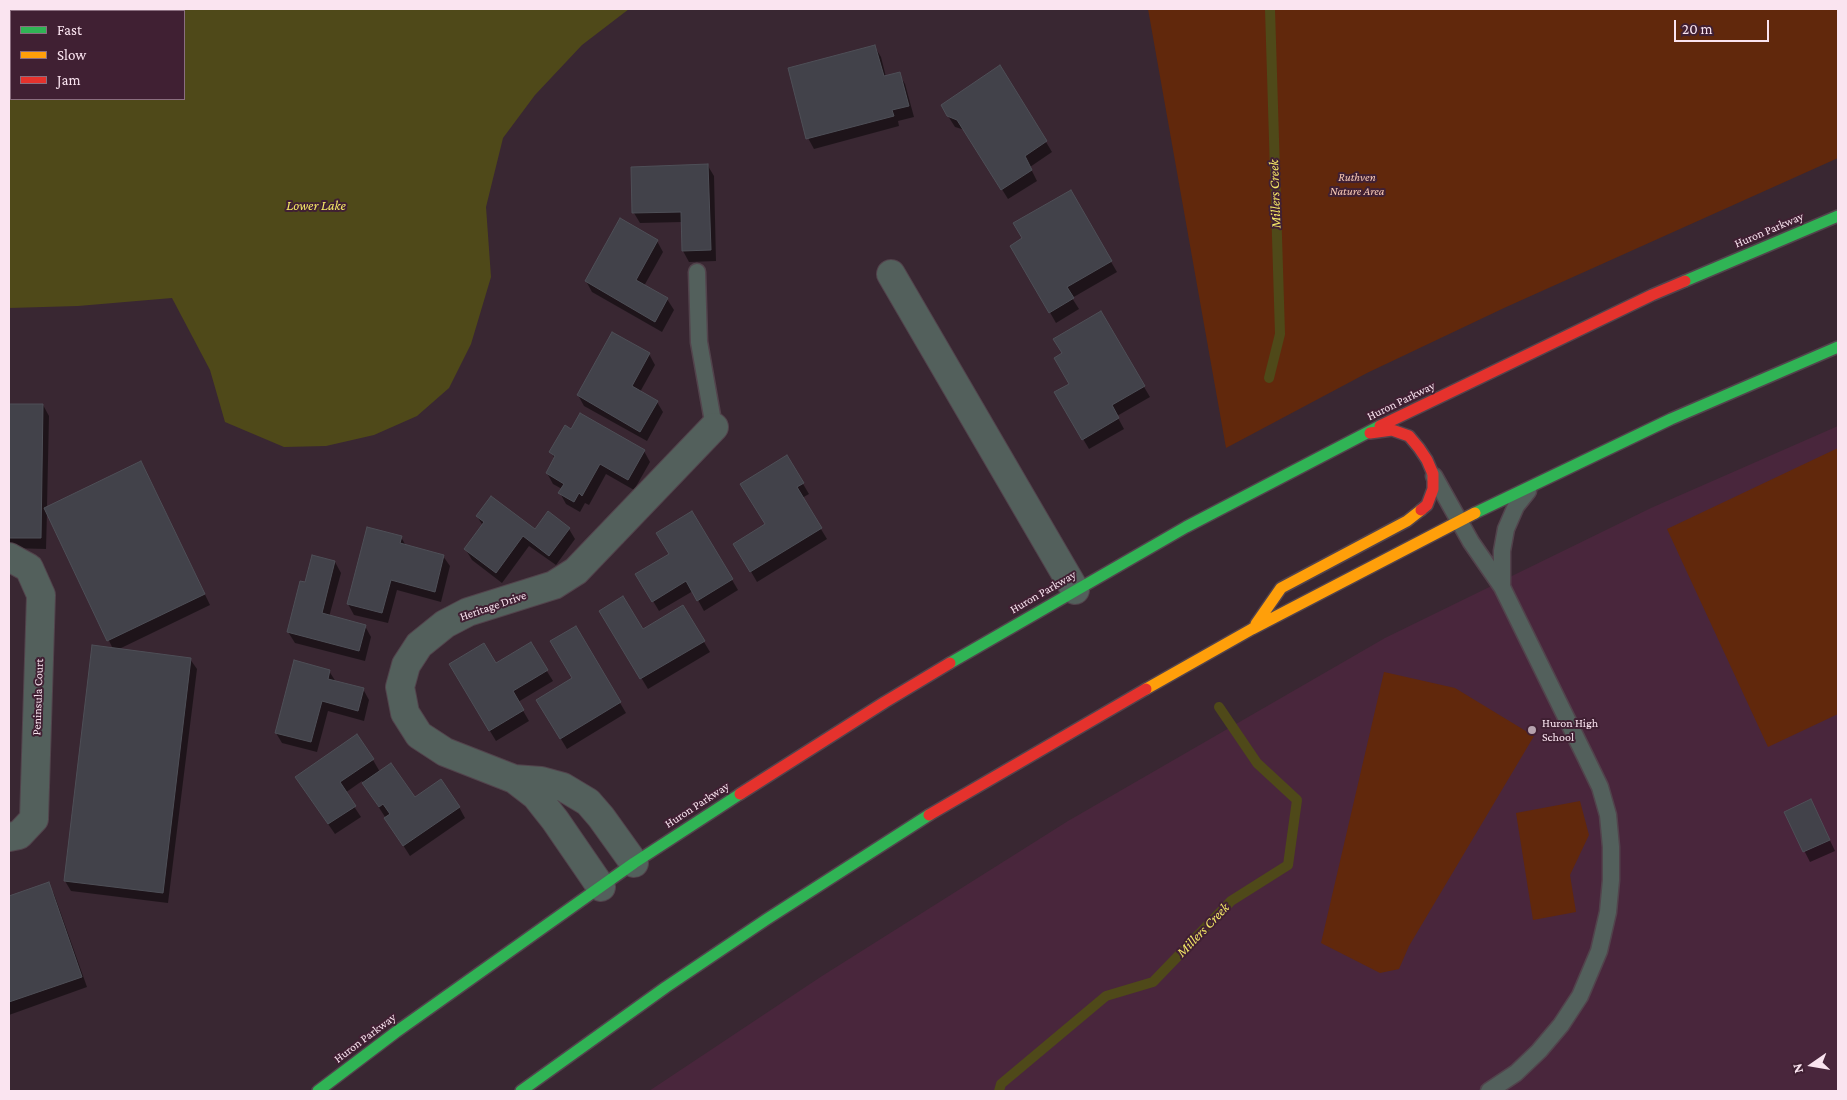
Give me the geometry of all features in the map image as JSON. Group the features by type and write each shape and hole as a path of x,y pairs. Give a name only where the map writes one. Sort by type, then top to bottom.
{"main road":[{"name":"Huron Parkway","path":"318,1091 396,1032 634,863 885,702 1075,590 1186,527 1363,434 1652,295 1838,216"},
{"path":"520,1091 674,982 768,919 933,812 1039,749 1252,629 1460,520 1671,419 1838,347"},
{"path":"1252,629 1281,588 1407,521 1427,505 1433,488 1433,474 1427,460 1409,436 1392,430 1363,434"}],"street":[{"path":"891,274 1075,590"},
{"name":"Heritage Drive","path":"600,886 555,820 536,796 514,779 444,752 419,735 405,713 400,688 406,665 419,645 445,624 468,612 554,585 576,571 714,427"},
{"name":"Peninsula Court","path":"9,557 29,568 40,595 34,819 19,835 9,837"},
{"name":"Heritage Drive","path":"514,779 541,781 563,787 588,802 634,863"}],"lane":[{"path":"697,272 699,342 714,427"},
{"path":"1433,474 1471,542 1502,587 1600,787 1608,815 1611,847 1611,880 1608,912 1599,952 1580,996 1561,1025 1539,1051 1516,1073 1489,1091"},
{"path":"1502,587 1502,551 1506,529 1516,506 1535,483"}],"shaded area":[{"name":"Huron High School","path":"1838,426 1838,1091 649,1091 822,976 1068,821 1385,638 1651,508"}],"green space":[{"name":"Ruthven Nature Area","path":"1148,9 1838,9 1838,158 1504,308 1367,373 1226,448"},
{"path":"1838,448 1838,714 1768,747 1667,529"},
{"path":"1384,672 1455,688 1534,736 1409,946 1399,969 1380,973 1321,943"},
{"path":"1580,801 1589,835 1570,875 1576,912 1533,920 1516,813"}],"water":[{"name":"Lower Lake","path":"629,9 582,45 535,95 503,138 486,207 491,277 471,344 449,388 417,416 374,435 326,446 284,447 225,422 210,370 172,298 78,306 9,308 9,65 10,100 185,100 185,10 148,10"}],"building":[{"path":"875,45 884,76 900,72 909,106 892,110 894,116 806,139 788,68"},
{"path":"1000,65 1047,141 1025,156 1032,170 1001,190 957,120 947,116 941,105"},
{"path":"708,164 711,250 682,251 681,212 632,213 631,167"},
{"path":"1071,190 1112,261 1067,287 1074,298 1049,313 1010,246 1022,238 1013,223"},
{"path":"620,218 658,240 636,280 668,298 655,322 585,281"},
{"path":"1101,311 1145,386 1112,405 1119,418 1082,440 1054,392 1069,384 1054,358 1062,353 1053,339"},
{"path":"612,332 650,353 632,386 658,401 640,432 577,395"},
{"path":"9,404 43,404 41,538 9,538"},
{"path":"580,413 645,450 628,480 600,464 582,496 579,493 574,502 558,493 564,484 546,473 555,456 549,452 565,425 571,429"},
{"path":"787,455 804,483 797,487 822,528 750,572 733,544 765,524 740,484"},
{"path":"141,461 205,594 107,641 44,508"},
{"path":"491,496 535,529 548,511 570,528 549,556 523,536 496,573 464,549 484,522 476,516"},
{"path":"692,511 733,579 697,601 686,581 652,602 635,574 669,554 656,533"},
{"path":"367,527 402,536 400,543 444,555 435,592 391,580 382,613 347,604"},
{"path":"312,555 335,561 322,613 366,625 359,651 287,632 300,581 305,582"},
{"path":"623,596 643,629 683,605 705,641 640,679 599,611"},
{"path":"576,626 621,702 560,739 536,700 572,678 550,641"},
{"path":"531,642 548,670 513,691 524,710 489,731 449,664 484,643 496,663"},
{"path":"92,645 191,658 163,893 64,881"},
{"path":"294,660 330,670 328,679 364,688 358,711 322,701 311,742 275,733"},
{"path":"357,734 374,759 340,782 356,806 328,824 295,777"},
{"path":"391,763 415,797 441,779 460,807 403,846 384,818 390,814 383,804 379,807 362,783"},
{"path":"1811,799 1830,840 1803,852 1784,812"},
{"path":"49,882 82,977 9,1002 9,896"}],"waterway":[{"name":"Millers Creek","path":"1269,378 1280,334 1270,9"},
{"name":"Millers Creek","path":"999,1091 1001,1084 1106,996 1153,982 1231,901 1288,865 1297,800 1257,763 1219,707"}],"traffic: fast":[{"path":"1685,281 1838,216"},
{"path":"1475,513 1671,419 1838,347"},
{"path":"950,663 1186,527 1380,426"},
{"path":"318,1091 396,1032 634,863 740,794"},
{"path":"521,1091 666,987 767,919 929,815"}],"traffic: slow":[{"path":"1256,624 1281,588 1407,521 1421,510"},
{"path":"1146,689 1252,629 1475,513"}],"traffic: jam":[{"path":"1380,426 1652,295 1685,281"},
{"path":"1370,433 1392,430 1409,436 1427,460 1433,474 1433,489 1427,505 1421,510"},
{"path":"740,794 950,663"},
{"path":"929,815 1146,689"}],"place":[{"name":"Huron High School","path":"1532,730"}]}
